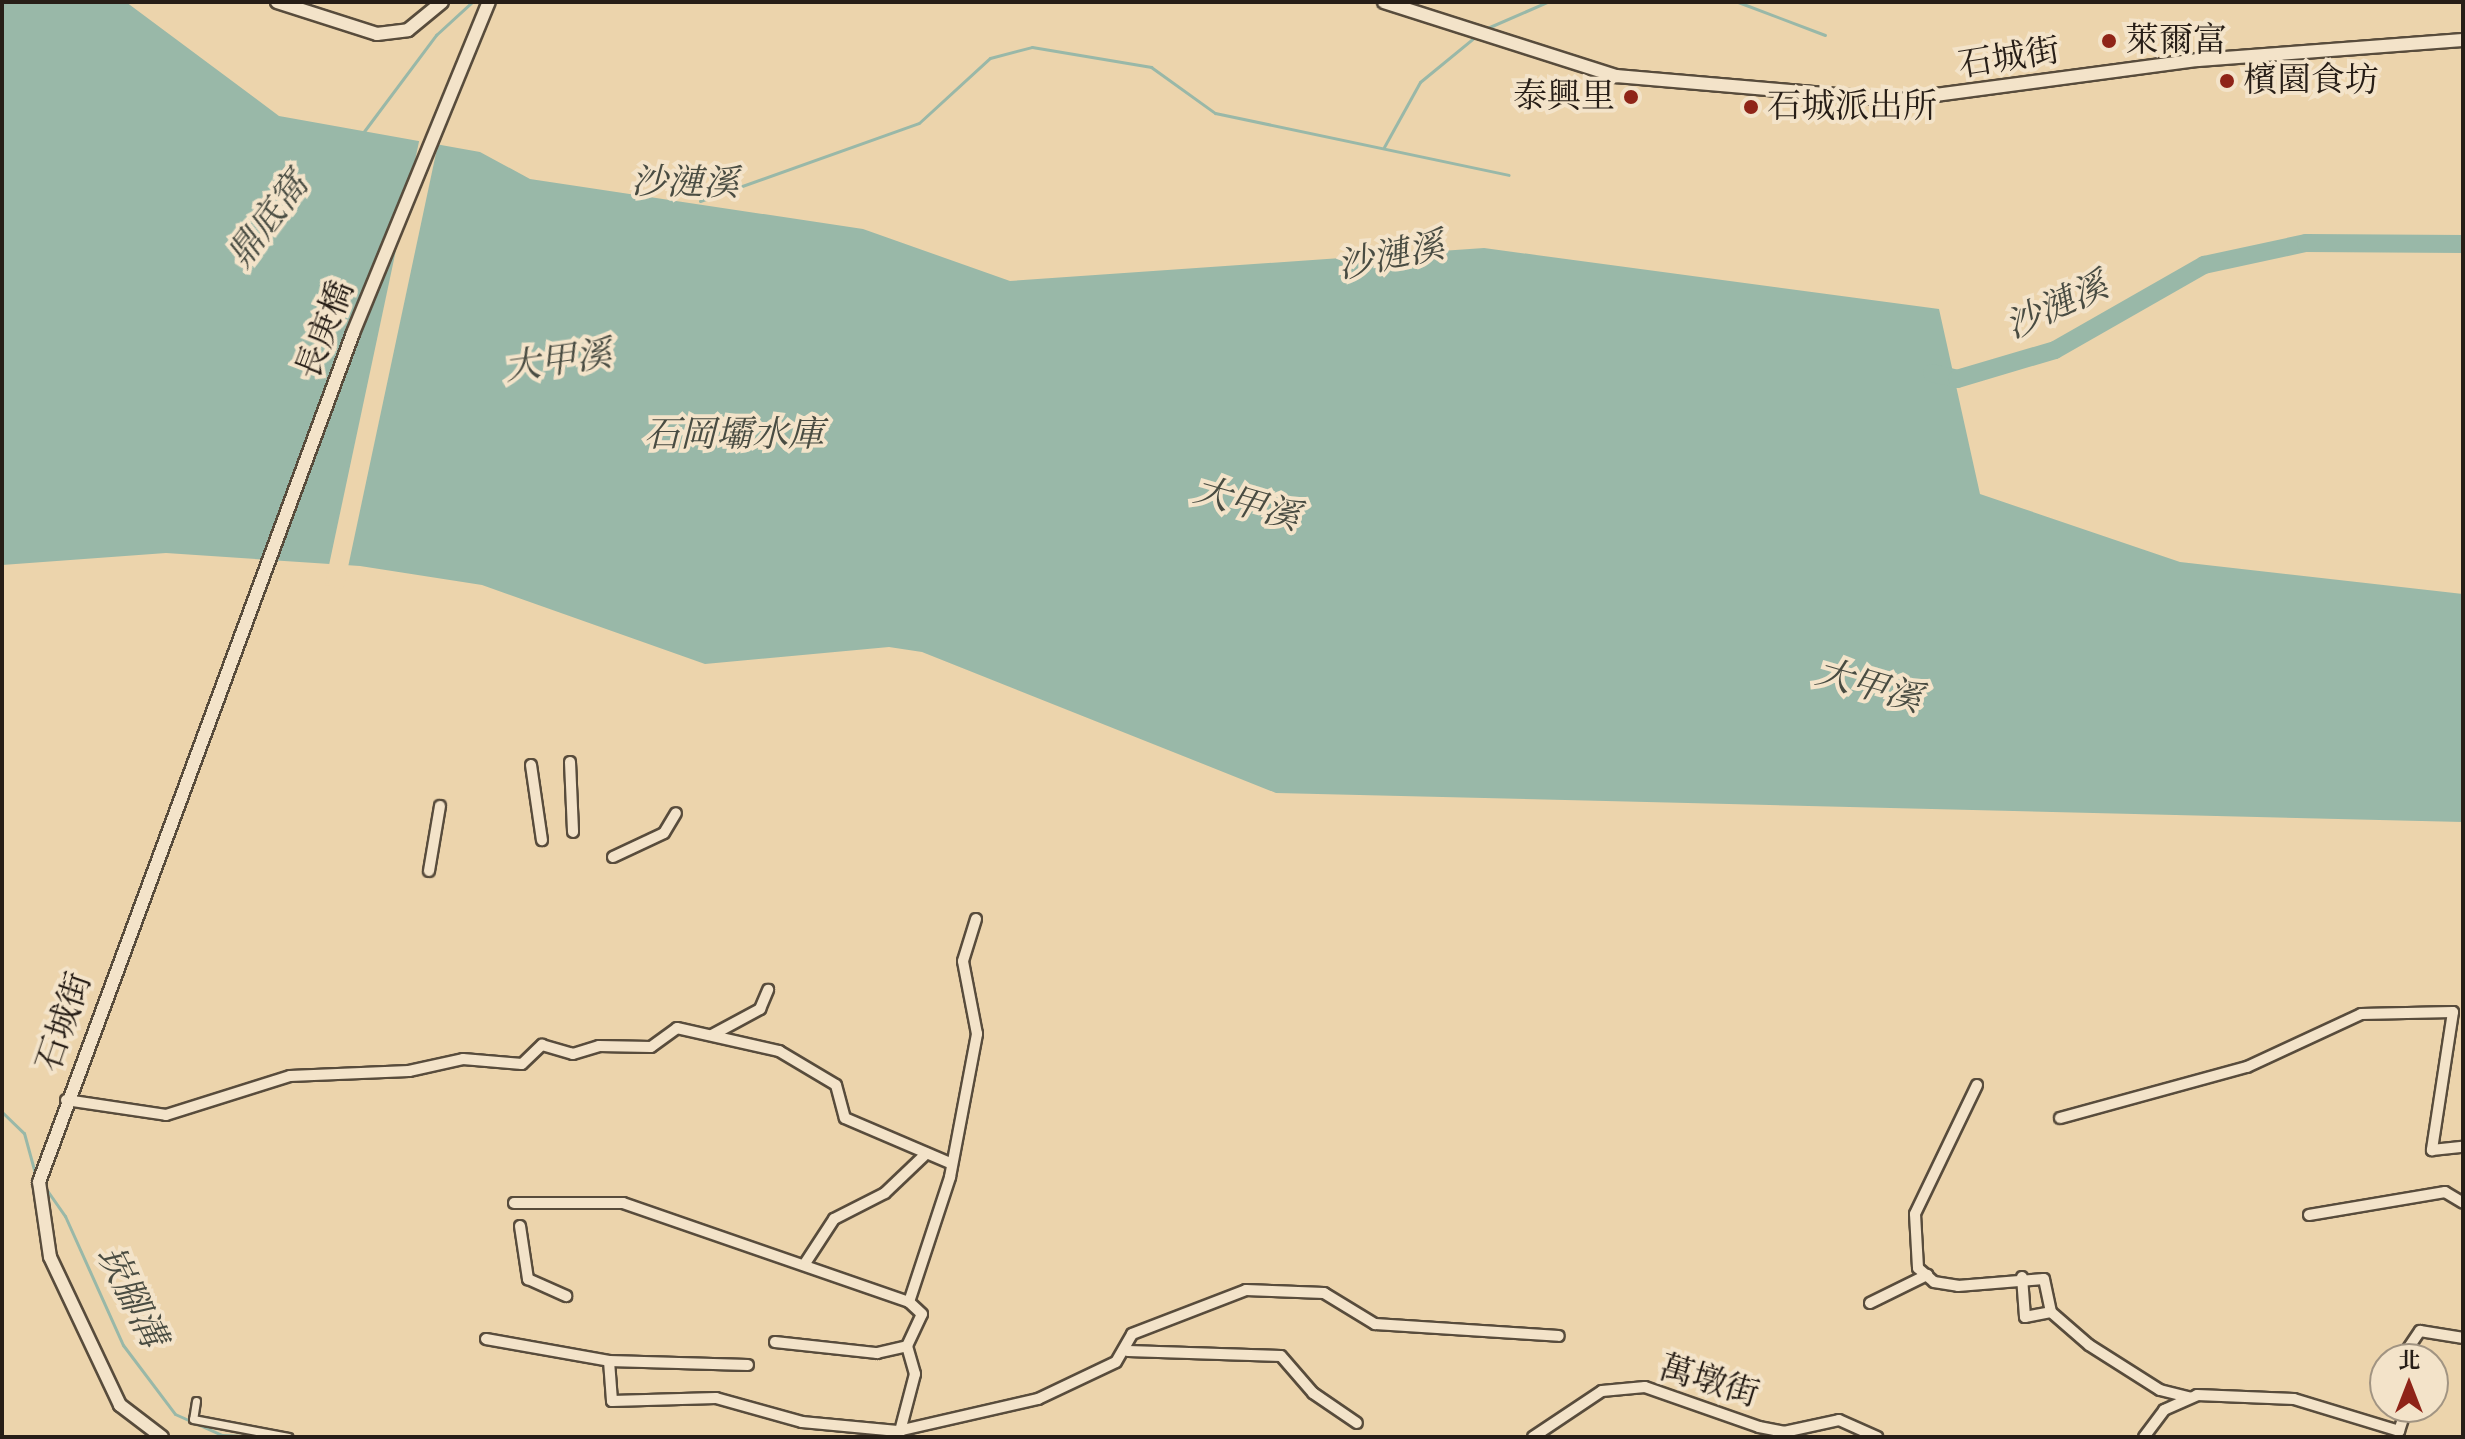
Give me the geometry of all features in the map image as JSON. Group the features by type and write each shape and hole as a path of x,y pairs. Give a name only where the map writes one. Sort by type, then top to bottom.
{"street":[{"path":"277,2 377,34 408,30 442,2"},
{"name":"石城街","path":"1384,2 1616,76 1898,100 2131,67 2463,40"},
{"name":"長庚橋","path":"254,610 457,72 486,3"},
{"name":"石城街","path":"162,1437 120,1405 50,1257 40,1179 66,1100 254,610"},
{"path":"570,762 573,832"},
{"path":"531,765 542,840"},
{"path":"429,871 440,806"},
{"path":"613,857 664,833 676,813"},
{"path":"909,1302 950,1163 977,1034 963,961 976,919"},
{"path":"712,1035 760,1009 768,990"},
{"path":"2060,1118 2247,1067 2361,1014 2453,1012 2432,1150 2463,1147"},
{"path":"66,1100 166,1115 290,1076 495,1061 528,1062 542,1045 573,1054 599,1046 657,1046 672,1028 779,1051 836,1085 845,1118 950,1163"},
{"path":"1977,1085 1915,1214 1913,1249 1927,1275 1958,1286 2022,1277 2044,1279 2051,1312 2160,1390 2189,1397 2294,1399 2369,1422"},
{"path":"804,1265 834,1219 885,1193 926,1154"},
{"path":"2309,1215 2445,1192 2463,1203"},
{"path":"514,1203 623,1203 909,1302 922,1314 907,1346 915,1374 899,1434"},
{"path":"520,1226 528,1279 566,1296"},
{"path":"1870,1303 1927,1275"},
{"path":"2022,1277 2025,1317 2051,1312"},
{"path":"1128,1351 1132,1334 1251,1290 1324,1293 1375,1324 1559,1336"},
{"path":"2412,1343 2420,1331 2463,1338"},
{"path":"486,1339 609,1361 748,1365"},
{"path":"775,1342 877,1353 907,1346"},
{"path":"609,1361 612,1401 716,1398 797,1421 899,1434 1038,1399 1128,1351 1281,1356 1313,1393 1357,1423"},
{"name":"萬墩街","path":"1533,1437 1602,1391 1645,1387 1759,1427 1784,1432 1839,1420 1877,1437"},
{"path":"2144,1437 2164,1410 2189,1397"},
{"path":"196,1401 193,1419 288,1437"},
{"path":"2373,1423 2399,1431 2402,1423"}],"water":[{"path":"2,2 126,2 279,116 480,152 530,179 863,229 1010,281 1484,248 1939,309 1980,494 2180,562 2463,594 2463,822 1276,793 922,652 889,647 705,664 482,585 360,566 166,553 2,565"}],"pier":[{"path":"420,137 439,141 343,589 325,585"}],"waterway":[{"name":"鼎底窩","path":"362,134 436,35 472,2"},
{"path":"1485,29 1547,2"},
{"path":"1738,2 1825,35"},
{"path":"1384,147 1420,82 1476,36"},
{"path":"700,201 919,123 990,58 1032,47 1151,67 1215,113 1509,175"},
{"name":"沙漣溪","path":"1932,373 1957,379 2055,350 2204,265 2306,243 2463,244"},
{"name":"崁腳溝","path":"2,1112 24,1133 36,1177"},
{"name":"崁腳溝","path":"44,1186 65,1216 123,1345 175,1414 222,1435 269,1437"}],"place":[{"name":"萊爾富","path":"2109,41"},
{"name":"檳園食坊","path":"2227,81"},
{"name":"泰興里","path":"1631,97"},
{"name":"石城派出所","path":"1751,107"}],"water label":[{"name":"大甲溪","path":"558,361"},
{"name":"石岡壩水庫","path":"734,435"},
{"name":"大甲溪","path":"1247,504"},
{"name":"大甲溪","path":"1869,686"}]}
